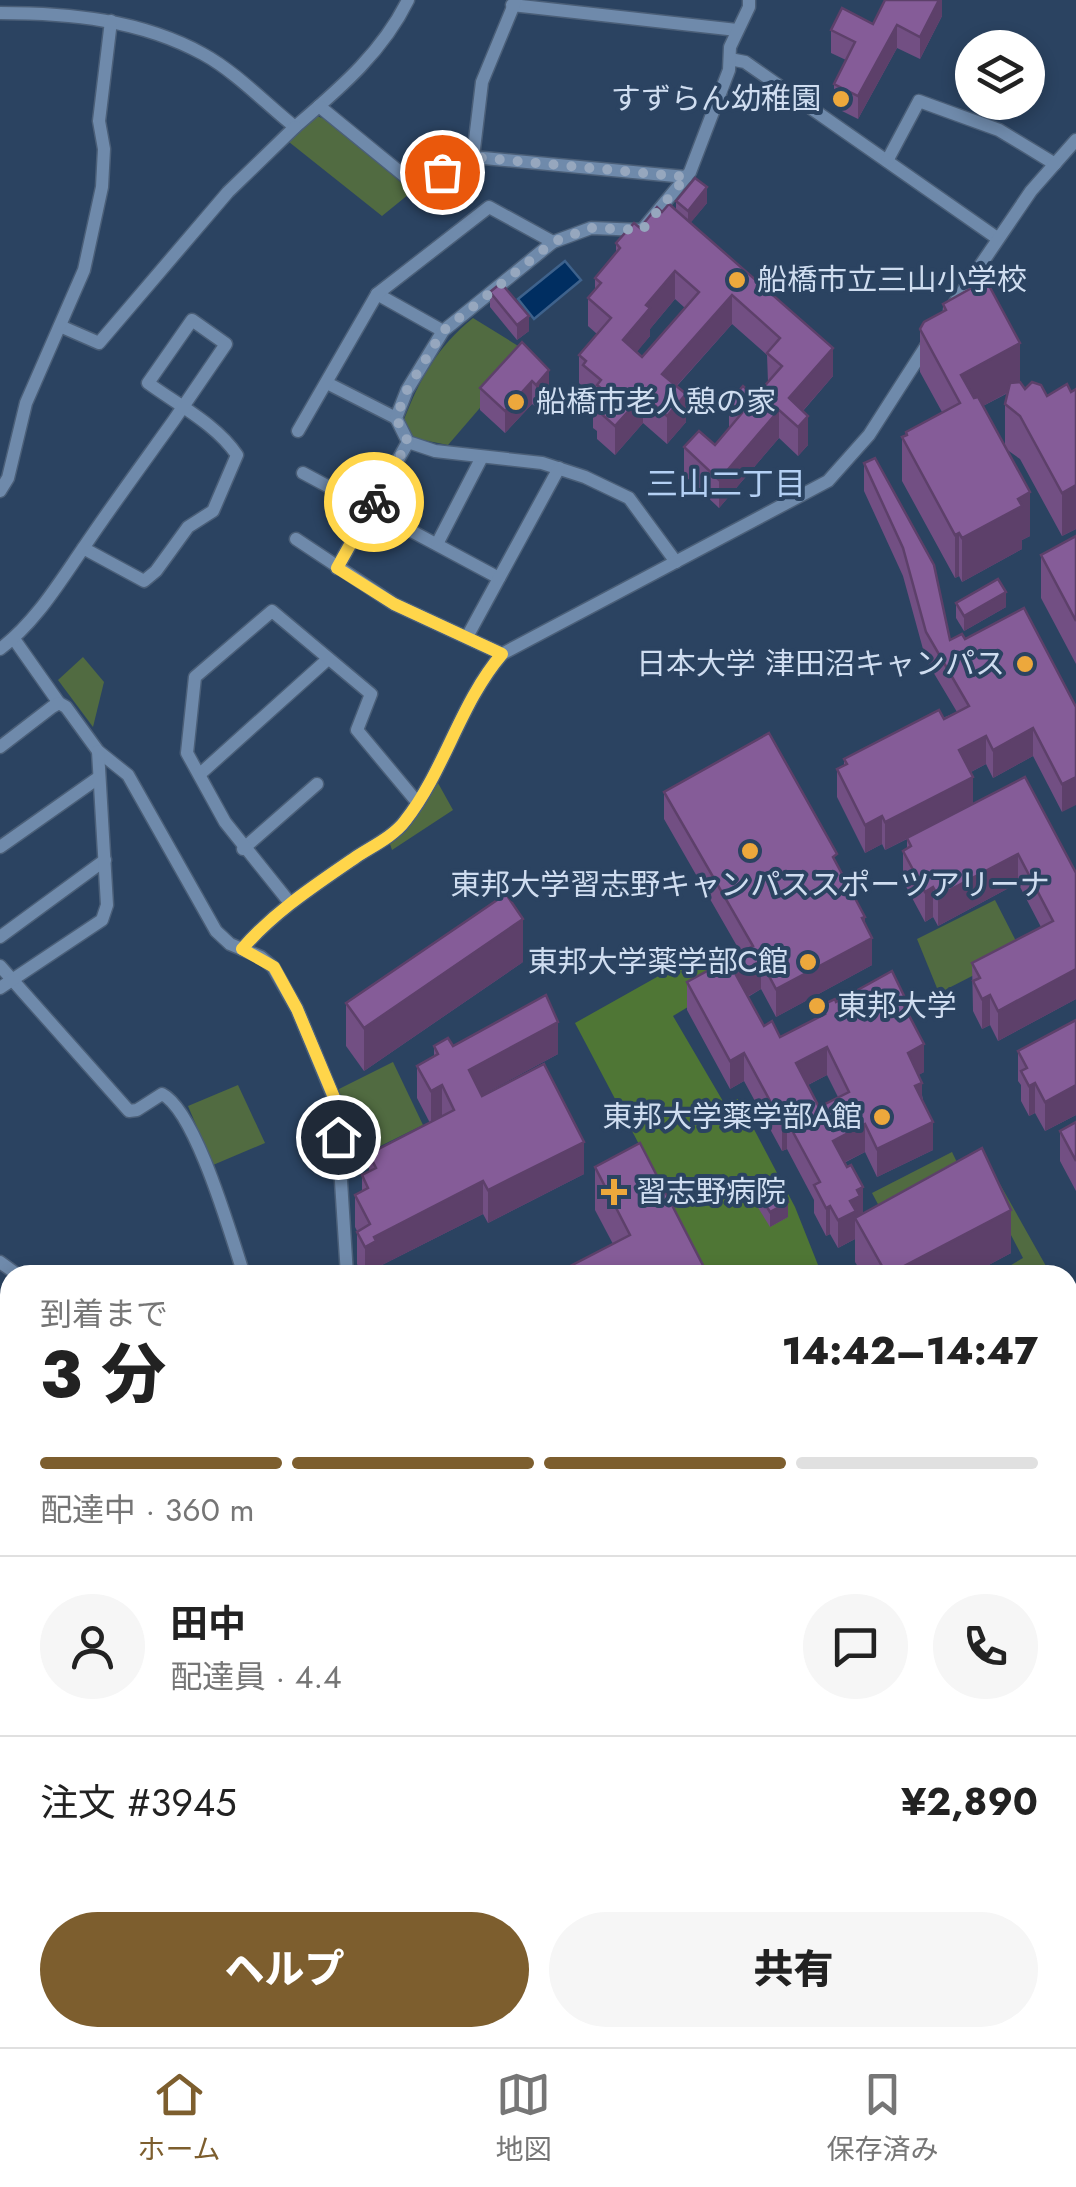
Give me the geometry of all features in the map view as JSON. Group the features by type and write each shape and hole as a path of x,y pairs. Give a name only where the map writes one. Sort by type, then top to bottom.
{"street":[{"path":"2,0 1,13 111,21 162,35 207,56 295,127"},
{"path":"60,326 99,343 228,192 383,44 408,0"},
{"path":"396,418 407,390 443,331 553,242 591,228 642,230 686,177 729,70 730,46 749,8 749,0"},
{"path":"473,157 482,82 514,3 737,30"},
{"path":"0,491 8,478 26,403 84,270 102,187 104,150 100,121 111,21"},
{"path":"730,59 745,62 997,238"},
{"path":"887,161 918,101 999,130 1055,164"},
{"path":"319,106 412,182 421,183 473,157 686,177"},
{"path":"944,318 997,238 1076,140"},
{"path":"298,431 376,294 488,206 553,242"},
{"path":"376,294 443,331"},
{"path":"0,649 14,639 49,598 83,548 182,407 226,344 192,320 148,383 182,407 218,432 237,455 213,511 188,527 144,581 83,548"},
{"path":"242,949 267,920 403,825 435,774 485,674 502,654 828,480 869,435 934,335"},
{"path":"327,383 396,418 408,442 435,452 522,459 559,468 628,498 676,562"},
{"path":"337,568 408,442"},
{"path":"437,544 482,457"},
{"path":"467,637 559,468"},
{"path":"302,473 499,578"},
{"path":"296,539 394,604 502,654"},
{"path":"290,903 243,848 187,753 195,677 272,611 371,694 357,730 417,802"},
{"path":"14,639 98,751 128,776 216,931 230,944 274,967 297,1009 336,1102 346,1265"},
{"path":"200,774 328,659"},
{"path":"0,746 60,703"},
{"path":"6,984 102,920 107,906 98,751"},
{"path":"0,847 98,778"},
{"path":"243,848 317,784"},
{"path":"0,937 104,860"},
{"path":"0,966 6,984 128,1111 137,1110 162,1094 168,1096 190,1128 209,1169 241,1265"}],"green space":[{"path":"317,116 414,190 382,216 289,142"},
{"path":"473,318 528,352 448,445 413,438 403,422 416,392 439,353"},
{"path":"83,657 104,682 93,727 58,680"},
{"path":"438,783 453,810 392,850 390,844 406,831"},
{"path":"995,900 1021,951 939,993 917,939"},
{"path":"705,950 726,984 673,1016 724,1103 738,1099 795,1207 818,1265 703,1265 575,1023"},
{"path":"393,1062 423,1125 348,1162 339,1089"},
{"path":"238,1085 265,1143 213,1165 188,1106"},
{"path":"952,1152 967,1183 888,1223 872,1193"},
{"path":"996,1177 1045,1265 1011,1265 1023,1258 985,1185"}],"water":[{"path":"565,261 581,280 534,319 518,299"}],"building":[{"path":"885,0 939,0 920,37 897,25 858,96 834,84 855,42 831,30 842,8 873,24"},
{"path":"695,178 707,187 688,211 676,201"},
{"path":"669,204 833,348 789,398 808,416 798,427 779,410 719,480 684,447 699,431 715,445 742,413 729,402 743,386 755,397 782,366 767,353 780,338 732,295 662,374 686,394 667,416 643,395 615,426 597,410 601,406 593,399 602,389 597,385 601,380 583,365 586,361 579,355 611,318 588,298 601,283 595,278 620,248 616,243 634,223 640,228 657,207 662,212","holes":["675,271 699,292 642,357 623,340"]},
{"path":"986,280 1020,343 961,375 974,398 978,397 1030,492 1018,499 1022,506 962,538 959,533 955,535 902,437 960,403 920,329 924,322 946,310 943,304"},
{"path":"501,283 529,316 517,325 490,292"},
{"path":"522,342 549,370 536,385 532,381 505,411 480,388"},
{"path":"1020,382 1025,389 1032,382 1041,385 1047,396 1067,384 1071,392 1076,389 1076,485 1062,493 1020,416 1005,404 1010,383"},
{"path":"875,458 934,565 950,640 962,634 965,639 1024,608 1076,707 1076,777 1062,784 1033,728 993,750 986,736 959,750 973,777 885,822 882,816 865,825 837,769 847,764 844,759 939,710 944,719 969,706 926,632 903,548 864,463"},
{"path":"1076,536 1076,621 1041,555"},
{"path":"998,579 1006,592 964,616 956,603"},
{"path":"769,733 837,854 833,857 872,938 776,989 761,961 736,975 764,1026 772,1021 780,1037 825,1014 820,1006 835,999 836,1002 892,971 906,1000 902,1002 924,1044 908,1053 922,1083 915,1086 933,1122 877,1149 865,1124 833,1141 863,1187 857,1190 860,1196 850,1201 856,1211 838,1220 830,1206 826,1208 814,1185 820,1182 744,1053 730,1061 687,982 753,946 664,792","holes":["827,1047 849,1092 819,1107 796,1063"]},
{"path":"1025,777 1076,873 1076,969 998,1011 990,995 982,999 973,981 980,978 972,963 1053,921 1018,854 938,896 933,887 925,892 903,851 911,846 907,838"},
{"path":"506,894 523,919 364,1028 346,1003"},
{"path":"546,995 558,1022 469,1070 482,1096 544,1064 584,1142 488,1190 483,1181 374,1237 376,1241 365,1247 357,1232 370,1224 355,1195 368,1188 362,1175 376,1168 369,1154 454,1110 442,1085 431,1091 417,1066 438,1054 434,1046 448,1038 453,1046"},
{"path":"1076,1020 1076,1085 1045,1102 1035,1083 1029,1086 1021,1071 1027,1068 1018,1051"},
{"path":"1076,1122 1076,1161 1060,1131"},
{"path":"640,1143 703,1265 572,1265 630,1235 595,1167"},
{"path":"982,1148 1011,1210 906,1265 881,1265 855,1218"},
{"path":"776,1180 788,1202 770,1212 757,1191"}],"way so far":[{"path":"374,502 408,442 396,418 407,390 443,331 559,237 591,228 642,230 686,177 473,157 442,172"}],"place":[{"name":"すずらん幼稚園","path":"841,99"},
{"name":"船橋市立三山小学校","path":"737,280"},
{"name":"船橋市老人憩の家","path":"516,402"},
{"name":"日本大学 津田沼キャンパス","path":"1025,664"},
{"name":"東邦大学習志野キャンパススポーツアリーナ","path":"750,851"},
{"name":"東邦大学薬学部C館","path":"808,962"},
{"name":"東邦大学","path":"817,1006"},
{"name":"東邦大学薬学部A館","path":"882,1117"},
{"name":"習志野病院","path":"614,1192"}],"district":[{"name":"三山二丁目","path":"726,484"}],"route":[{"path":"338,1137 336,1102 297,1009 274,967 242,949 267,920 403,825 435,774 485,674 502,654 394,604 337,568 374,502"}]}
